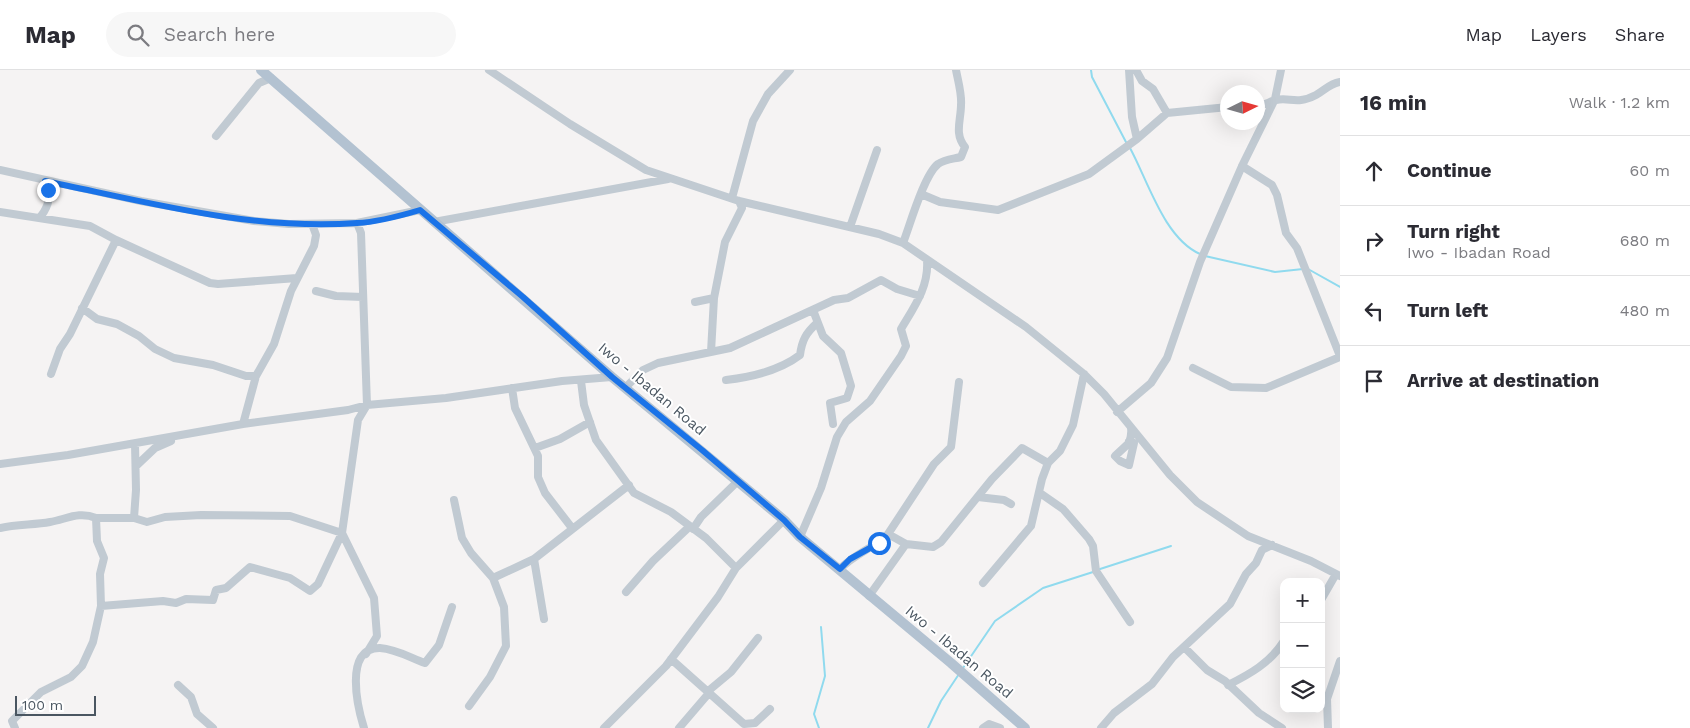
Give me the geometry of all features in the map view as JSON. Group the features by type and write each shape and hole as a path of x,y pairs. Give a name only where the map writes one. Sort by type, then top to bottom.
{"main road":[{"name":"Iwo - Ibadan Road","path":"261,70 420,210 523,297 612,377 784,520 800,537 952,663 1025,728"}],"street":[{"path":"489,70 570,124 646,170 660,176 735,199 850,227 903,243 1026,326 1084,374 1170,475 1197,502 1248,536 1338,575 1325,594"},
{"path":"735,199 753,121 768,94 790,70"},
{"path":"903,243 921,194 937,165 946,160 961,158 964,152 965,147 960,142 958,130 962,104 956,70"},
{"path":"1129,70 1132,143"},
{"path":"1136,70 1142,81 1153,89 1167,113"},
{"path":"1117,412 1151,383 1166,358 1200,262 1242,166 1275,99 1281,70"},
{"path":"216,136 259,83 271,78"},
{"path":"1265,105 1275,99 1296,102 1317,94 1326,86 1340,82"},
{"path":"921,194 940,202 998,210 1089,174 1132,143 1167,113 1220,108"},
{"path":"850,227 877,150"},
{"path":"1193,368 1231,387 1266,388 1340,357 1297,248 1286,233 1275,190 1268,181 1242,166"},
{"path":"660,176 666,169"},
{"path":"0,170 45,181 254,221 312,224 357,223 420,210"},
{"path":"434,222 668,179"},
{"path":"41,216 47,210 49,197 45,181"},
{"path":"711,352 714,298 725,242 742,208 735,199"},
{"path":"0,212 41,216 90,226 210,283 297,278"},
{"path":"101,606 163,601 176,603 186,599 213,600 216,590 226,588 250,567 290,578 310,590 318,584 342,533 358,420 367,405 361,232 357,223"},
{"path":"244,424 256,376 274,344 291,290 314,246 316,235 312,224"},
{"path":"51,374 60,349 70,334 116,240"},
{"path":"800,537 821,488 836,437 846,422 870,401 906,346 901,329 920,296 928,271 927,260"},
{"path":"626,387 643,370 658,363 730,348 834,300 848,298 881,280 897,289 920,296"},
{"path":"316,291 336,296 363,297"},
{"path":"695,302 714,298"},
{"path":"82,308 98,319 117,324 139,336 155,349 174,358 213,365 246,376 256,376"},
{"path":"813,310 824,336 841,353 851,386 847,398 830,403 833,424"},
{"path":"726,380 754,376 787,365 800,355 802,342 807,333 817,323"},
{"path":"983,583 1031,526 1042,479 1048,463 1060,451 1072,425 1084,374"},
{"path":"0,464 135,444 244,424 348,410 367,405 446,398 562,381 581,381 590,378 612,377"},
{"path":"581,381 584,405 596,440 634,493 671,512 736,568"},
{"path":"840,569 850,559 879,543 888,534 934,464 951,447 959,382"},
{"path":"512,388 515,408 538,456 538,477 545,493 572,528"},
{"path":"535,448 560,439 590,422"},
{"path":"1129,442 1131,428"},
{"path":"136,466 155,448 181,436"},
{"path":"134,518 135,444"},
{"path":"888,534 906,544 936,546 1022,448 1028,449 1048,463"},
{"path":"626,592 653,561 691,528 738,481"},
{"path":"493,578 534,559 629,485"},
{"path":"1040,493 1063,509 1089,539 1093,546 1096,571 1130,622"},
{"path":"978,497 1004,500 1011,504"},
{"path":"454,500 462,538 471,553 493,578 504,607 506,646 490,677 469,706"},
{"path":"0,528 49,522 76,515 88,515 96,518 134,518 147,522 165,517 290,516 342,533 374,598 377,636 361,659 355,690 364,728"},
{"path":"7,728 14,724 41,692 61,684 82,666 93,642 101,606 100,574 104,558 97,540 96,518"},
{"path":"606,727 671,659 736,568 784,520"},
{"path":"869,596 906,544"},
{"path":"1101,728 1114,713 1152,684 1173,657 1186,648 1230,604 1262,550 1272,545"},
{"path":"534,559 544,619"},
{"path":"366,654 382,648 425,663 439,645 452,607"},
{"path":"680,728 708,693 731,672 758,638"},
{"path":"1228,685 1253,673 1265,664 1280,646"},
{"path":"1186,648 1207,670 1228,685 1259,713 1282,728"},
{"path":"671,659 744,724 755,723 770,709"},
{"path":"1328,728 1327,699 1340,660"},
{"path":"969,679 1019,728"},
{"path":"178,685 191,697 197,714 213,728"},
{"path":"983,728 989,724 1000,728"}],"waterway":[{"path":"1091,70 1092,77 1127,144"},
{"path":"1130,148 1167,222 1187,246 1200,254"},
{"path":"1205,256 1275,272 1303,269"},
{"path":"1308,269 1340,287"},
{"path":"1097,570 1171,546"},
{"path":"963,668 995,621 1043,588 1093,572"},
{"path":"819,728 814,714 825,676 821,627"},
{"path":"928,728 941,701 959,674"}],"route":[{"path":"48,190 48,185 45,181 221,216 289,224 357,223 394,217 420,210 523,297 612,377 702,450 784,520 800,537 840,569 850,559 879,543"}]}
